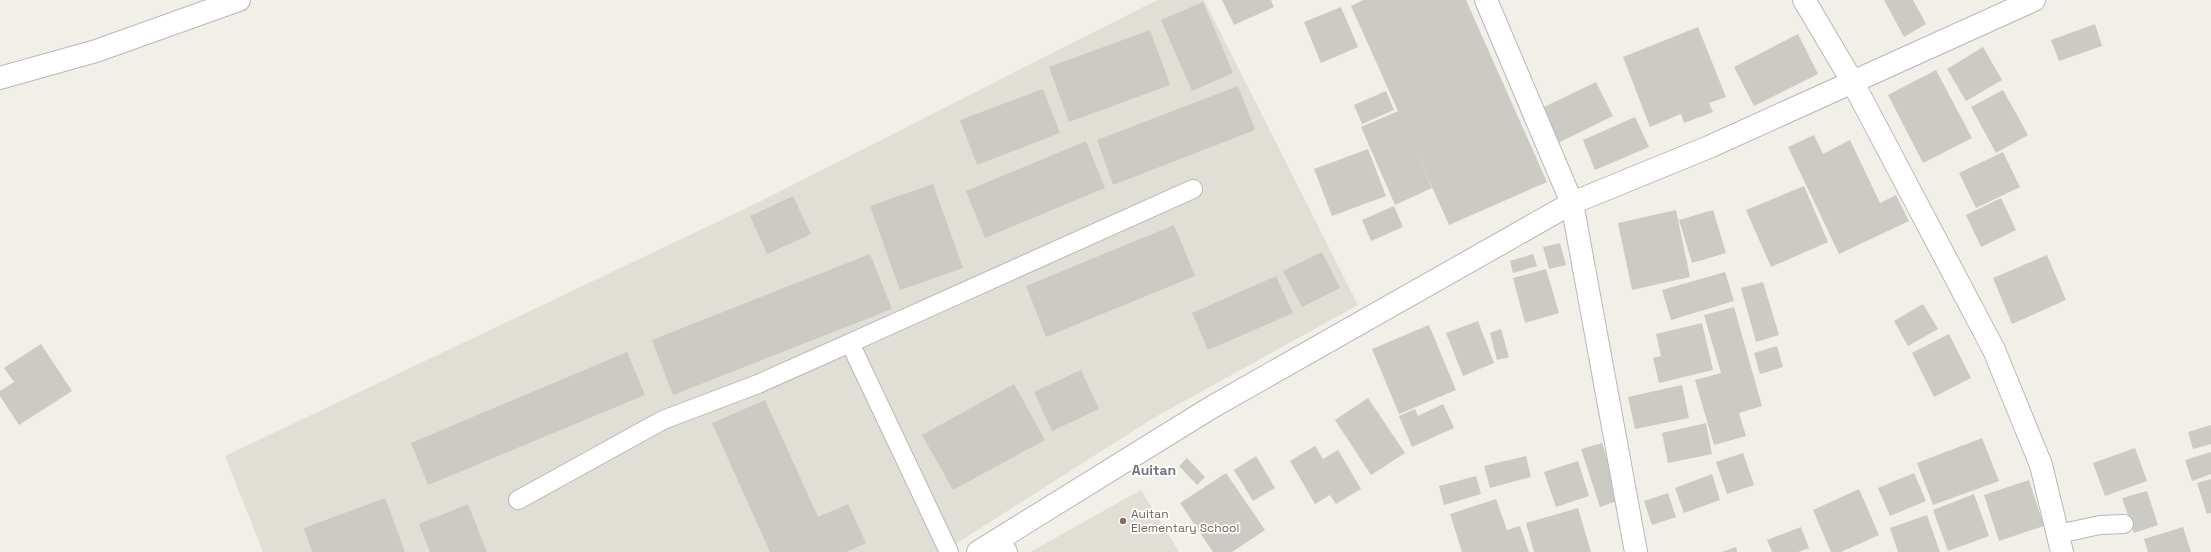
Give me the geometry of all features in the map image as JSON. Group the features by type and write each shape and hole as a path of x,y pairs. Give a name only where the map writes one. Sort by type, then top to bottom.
{"street":[{"path":"0,78 96,51 239,0"},
{"path":"1486,0 1572,203 1636,552"},
{"path":"1804,0 1852,82 1994,350 2041,465 2060,543"},
{"path":"978,552 1004,545 1212,407 1572,203 1709,147 2034,0"}],"lane":[{"path":"518,500 663,420 758,384 1193,189"},
{"path":"850,343 949,552"},
{"path":"2060,543 2100,525 2124,524"}],"shaded area":[{"path":"1157,0 1204,0 1358,305 1152,419 943,552 263,552 225,456 757,203"},
{"name":"Auitan Elementary School","path":"1141,490 1179,552 1030,552"}],"building":[{"path":"1222,0 1271,0 1274,7 1234,25"},
{"path":"1363,0 1466,0 1547,182 1449,225 1415,149 1432,188 1395,205 1361,127 1398,111 1351,6"},
{"path":"1884,0 1913,0 1926,24 1904,37"},
{"path":"1203,2 1233,73 1192,91 1161,20"},
{"path":"1341,7 1358,47 1321,63 1304,22"},
{"path":"2095,24 2102,46 2059,61 2051,40"},
{"path":"1698,27 1726,97 1709,103 1713,112 1684,123 1681,114 1650,127 1623,57"},
{"path":"1150,30 1170,85 1069,122 1049,67"},
{"path":"1798,34 1818,74 1754,106 1734,67"},
{"path":"1983,47 2002,80 1966,101 1947,69"},
{"path":"1936,70 1972,138 1923,163 1888,95"},
{"path":"1596,82 1613,116 1558,143 1542,108"},
{"path":"1238,86 1255,130 1113,185 1097,140"},
{"path":"1043,89 1060,133 977,165 960,120"},
{"path":"2003,90 2028,135 1996,153 1971,107"},
{"path":"1386,91 1394,110 1362,124 1354,105"},
{"path":"1635,117 1649,147 1595,170 1583,140"},
{"path":"1814,135 1823,154 1850,140 1880,203 1896,195 1909,221 1839,254 1788,147"},
{"path":"1086,141 1105,188 985,238 966,191"},
{"path":"1368,149 1386,196 1332,216 1314,169"},
{"path":"2003,152 2020,187 1976,208 1959,173"},
{"path":"933,184 963,268 900,290 870,206"},
{"path":"1804,186 1828,242 1771,267 1746,210"},
{"path":"793,196 811,234 767,254 750,216"},
{"path":"2001,198 2016,230 1981,247 1966,215"},
{"path":"1394,206 1403,227 1371,241 1362,220"},
{"path":"1676,210 1690,277 1632,290 1618,223"},
{"path":"1713,210 1726,253 1692,263 1679,220"},
{"path":"1174,225 1195,276 1046,337 1026,286"},
{"path":"1560,243 1566,265 1549,269 1543,247"},
{"path":"1322,252 1340,288 1302,307 1283,271"},
{"path":"870,254 892,309 673,395 652,340"},
{"path":"1533,254 1537,266 1513,273 1510,261"},
{"path":"2047,255 2066,300 2012,324 1993,278"},
{"path":"1546,269 1559,313 1525,323 1513,278"},
{"path":"1725,272 1734,301 1671,320 1662,290"},
{"path":"1276,276 1293,313 1208,350 1192,313"},
{"path":"1763,282 1779,335 1756,342 1741,288"},
{"path":"1923,304 1938,329 1908,346 1894,321"},
{"path":"1734,307 1762,406 1739,413 1746,436 1714,445 1695,380 1721,373 1704,315"},
{"path":"1478,321 1494,363 1463,376 1446,333"},
{"path":"1702,323 1713,370 1659,383 1653,358 1661,356 1656,334"},
{"path":"1429,325 1456,390 1399,414 1372,349"},
{"path":"1501,329 1509,357 1497,360 1490,333"},
{"path":"1949,334 1971,378 1934,397 1912,353"},
{"path":"41,344 72,391 19,425 0,396 0,391 14,382 4,368"},
{"path":"1777,346 1783,367 1760,374 1754,353"},
{"path":"627,352 645,395 428,485 411,443"},
{"path":"1081,370 1099,409 1052,431 1034,392"},
{"path":"1014,384 1045,440 953,490 922,435"},
{"path":"1682,385 1689,418 1635,429 1628,397"},
{"path":"1368,398 1405,453 1371,475 1335,420"},
{"path":"765,400 818,517 848,504 866,543 846,552 770,552 712,423"},
{"path":"1443,404 1454,428 1412,447 1399,416 1415,409 1418,416"},
{"path":"1706,423 1712,454 1668,463 1662,433"},
{"path":"2211,425 2211,444 2193,449 2188,432"},
{"path":"1982,438 1999,481 1933,505 1917,463"},
{"path":"1602,443 1620,500 1600,507 1581,449"},
{"path":"1315,446 1323,459 1338,450 1361,489 1336,504 1330,495 1315,504 1290,461"},
{"path":"2135,448 2147,481 2105,496 2093,463"},
{"path":"2211,452 2211,474 2192,481 2185,460"},
{"path":"1743,453 1754,485 1727,494 1716,462"},
{"path":"1256,456 1275,488 1253,501 1234,470"},
{"path":"1526,456 1531,477 1490,488 1484,466"},
{"path":"1187,458 1205,477 1197,485 1179,466"},
{"path":"1578,461 1589,496 1556,507 1544,472"},
{"path":"1226,473 1265,530 1232,552 1213,552 1180,503"},
{"path":"1914,473 1926,501 1890,516 1878,488"},
{"path":"1712,474 1720,500 1684,513 1675,488"},
{"path":"1476,476 1481,494 1444,505 1439,486"},
{"path":"2211,479 2211,513 2207,514 2197,483"},
{"path":"2029,480 2044,526 1999,541 1984,495"},
{"path":"1859,489 1879,535 1841,552 1831,552 1813,510"},
{"path":"2147,491 2158,525 2134,533 2122,498"},
{"path":"1668,493 1676,517 1652,525 1644,501"},
{"path":"1974,494 1989,536 1948,551 1933,510"},
{"path":"385,498 405,552 312,552 304,528"},
{"path":"1496,499 1507,530 1520,526 1529,552 1462,552 1450,514"},
{"path":"468,504 487,552 430,552 419,524"},
{"path":"1578,508 1591,552 1534,552 1526,523"},
{"path":"1927,515 1940,552 1898,552 1890,528"},
{"path":"1801,527 1809,548 1798,552 1772,552 1767,540"},
{"path":"2183,527 2191,552 2148,552 2144,539"},
{"path":"1736,547 1737,552 1722,552"}],"place":[{"name":"Auitan Elementary School","path":"1123,521"}],"district":[{"name":"Auitan","path":"1154,470"}]}
